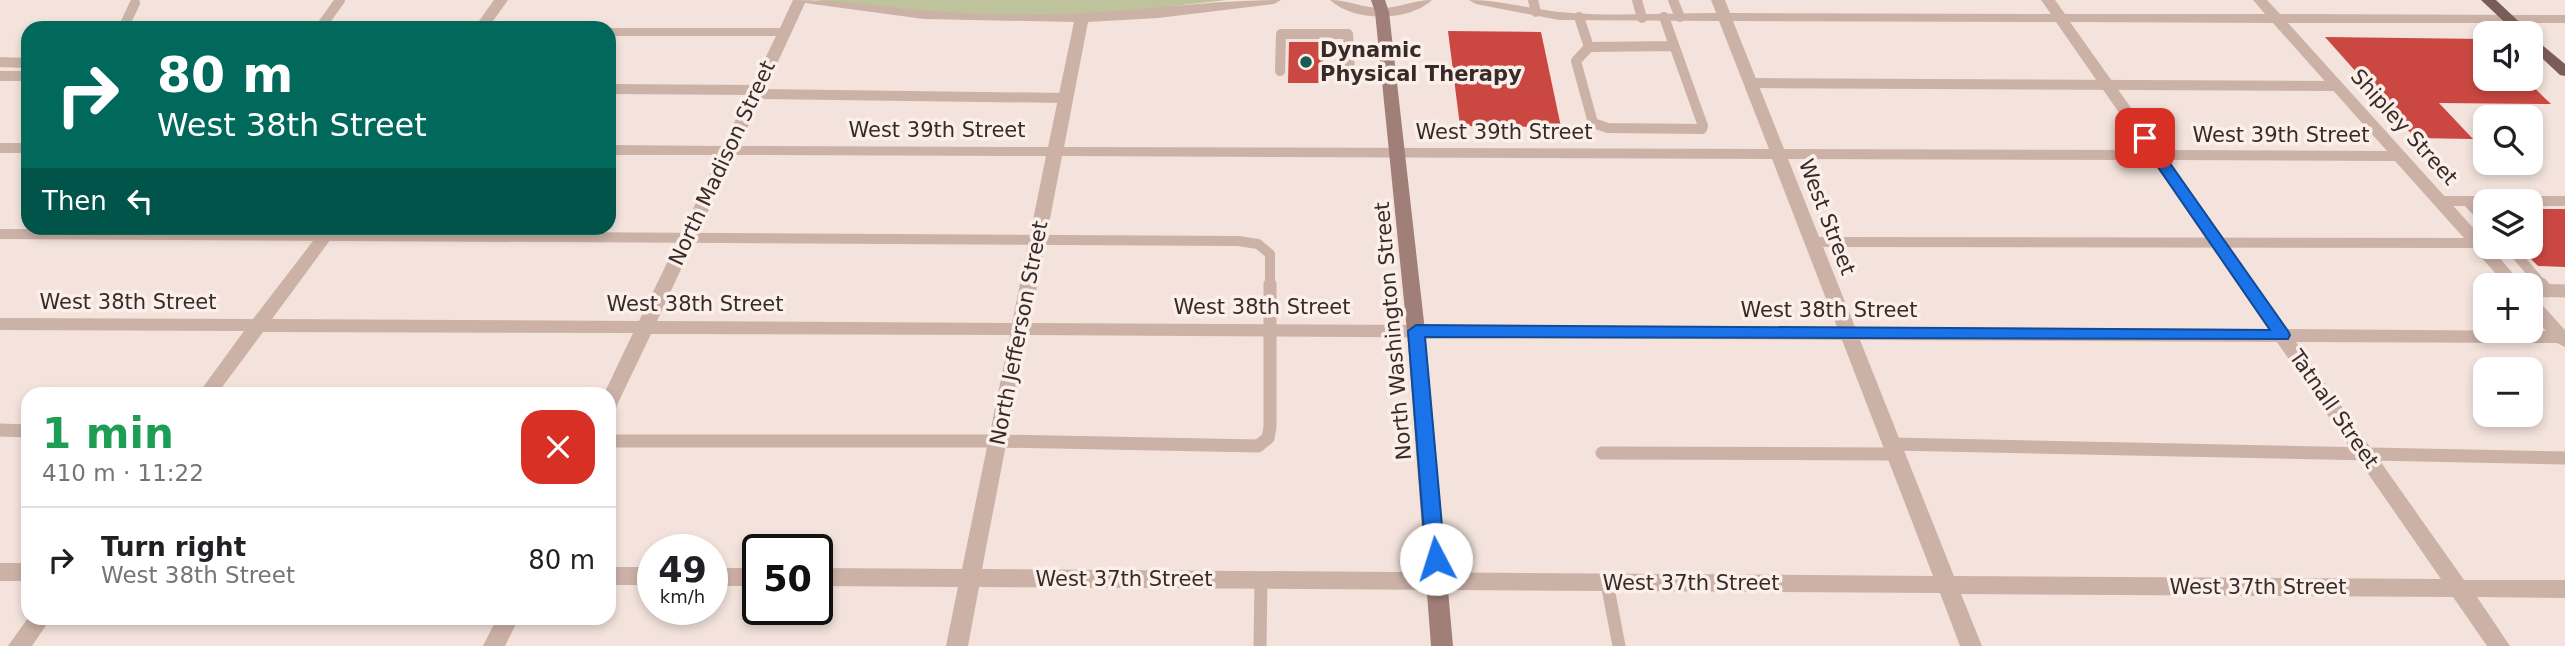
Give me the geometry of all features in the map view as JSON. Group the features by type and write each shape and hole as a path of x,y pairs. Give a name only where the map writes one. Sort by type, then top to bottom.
{"main road":[{"path":"2488,0 2510,21"},
{"name":"North Washington Street","path":"1381,4 1416,331 1442,646"},
{"path":"2543,51 2565,72"}],"street":[{"path":"486,21 501,0"},
{"name":"North Madison Street","path":"616,388 800,0"},
{"path":"808,0 908,14 1081,20 1175,13 1274,0"},
{"path":"1337,0 1357,9 1381,4 1408,8 1425,0"},
{"path":"1476,0 1535,6 1579,17 2565,19"},
{"name":"West Street","path":"1718,0 1971,646"},
{"name":"Tatnall Street","path":"2049,0 2499,646"},
{"name":"Shipley Street","path":"2260,0 2473,238"},
{"name":"North Jefferson Street","path":"957,646 1081,20"},
{"path":"616,32 784,32"},
{"path":"0,148 21,148"},
{"name":"West 39th Street","path":"616,150 2400,156"},
{"path":"212,387 326,235"},
{"name":"Shipley Street","path":"2491,259 2504,273"},
{"path":"2543,316 2564,338"},
{"name":"West 38th Street","path":"0,324 2564,338"},
{"path":"0,572 21,572"},
{"path":"616,576 637,576"},
{"name":"West 37th Street","path":"833,577 2565,589"},
{"path":"19,646 35,625"},
{"path":"494,646 504,625"}],"lane":[{"path":"325,21 340,0"},
{"path":"1637,0 1642,18"},
{"path":"1673,0 1680,18"},
{"path":"126,21 135,3"},
{"path":"1579,17 1589,47"},
{"path":"1664,18 1703,126 1702,129 1601,128 1593,123 1576,61 1589,47 1674,47"},
{"path":"1280,71 1282,34 1348,34 1350,73 1388,73"},
{"path":"0,62 21,63"},
{"path":"0,76 21,76"},
{"path":"1751,83 2337,86"},
{"path":"616,89 1065,98"},
{"path":"2440,201 2565,201"},
{"path":"2467,201 2473,207"},
{"path":"0,234 21,234"},
{"path":"616,235 1238,241 1258,244 1270,254 1271,330 1270,427 1268,438 1258,446 998,440 616,441"},
{"path":"1813,242 2473,243"},
{"path":"2520,259 2547,291"},
{"path":"2543,291 2565,291"},
{"path":"0,430 21,431"},
{"path":"1602,453 1894,449 2565,458"},
{"path":"1260,646 1261,580"},
{"path":"1607,583 1619,646"}],"green space":[{"path":"815,0 1227,0 1100,14 1015,17 915,13"}],"building":[{"path":"1448,31 1541,32 1561,127 1460,126"},
{"path":"2325,37 2473,39 2473,91 2537,91 2551,104 2439,103 2473,139 2415,138"},
{"name":"Dynamic Physical Therapy","path":"1289,42 1323,42 1323,83 1288,83"},
{"path":"2543,209 2565,209 2565,267 2538,266 2531,259 2543,259"}],"place":[{"name":"Dynamic Physical Therapy","path":"1306,62"}],"route":[{"path":"1436,559 1416,331 2282,335 2145,138"}]}
